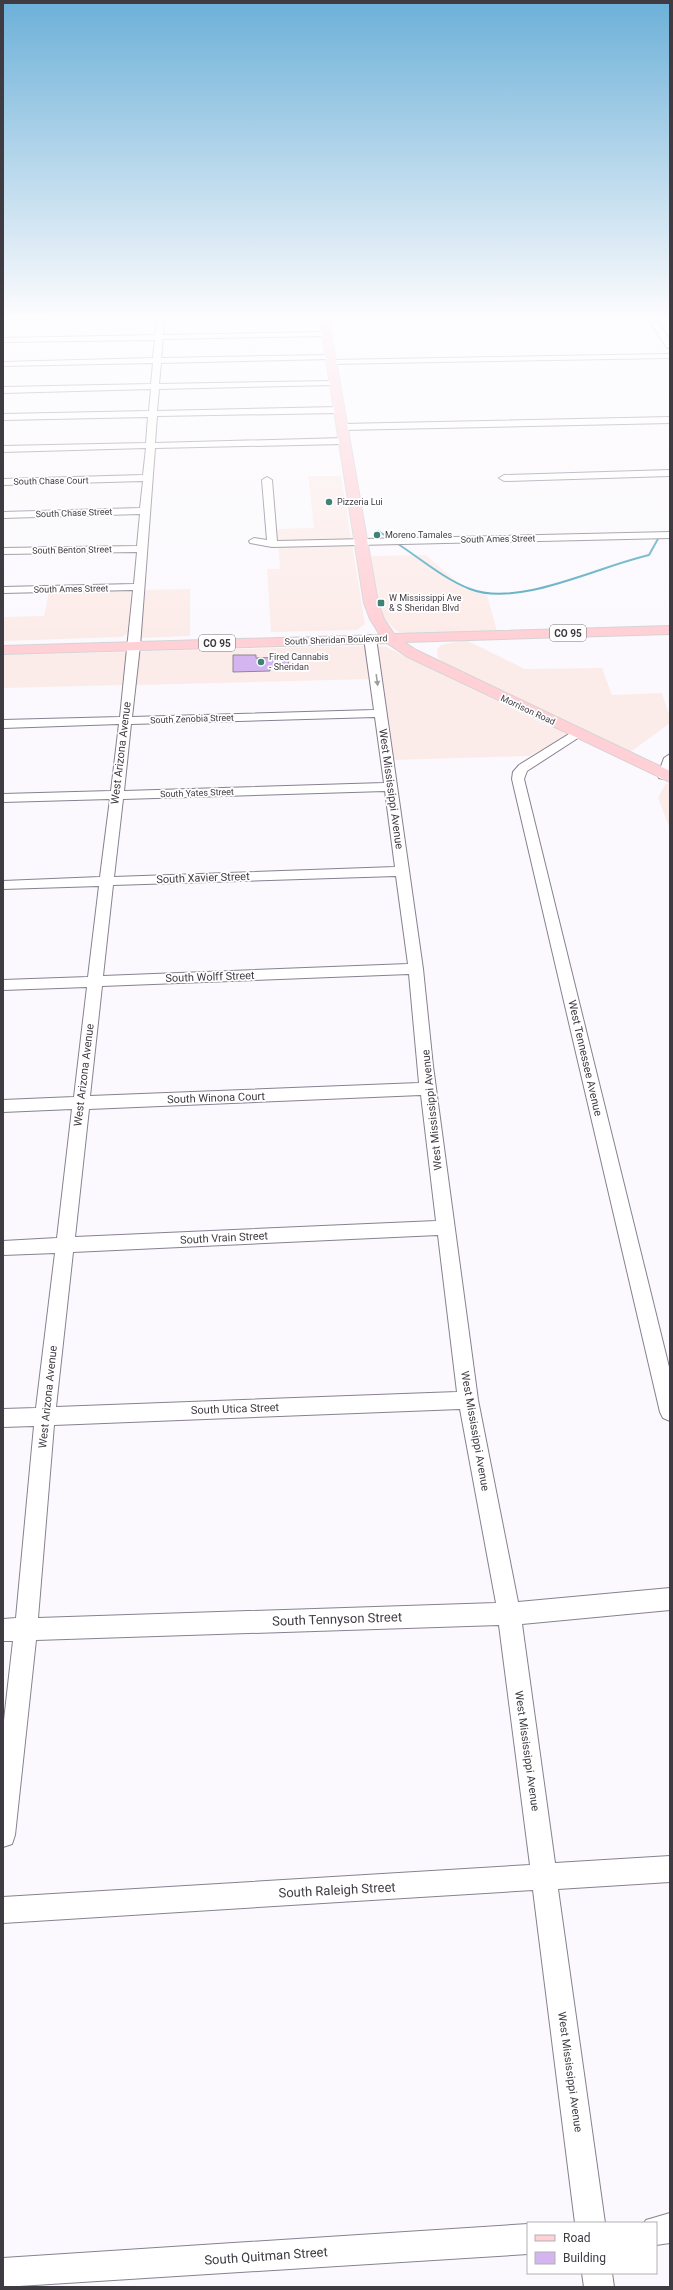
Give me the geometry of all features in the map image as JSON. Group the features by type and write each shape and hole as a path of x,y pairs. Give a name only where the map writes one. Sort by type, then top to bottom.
{"main road":[{"path":"338,640 366,630 372,624 374,616 341,421"},
{"path":"374,616 389,638"},
{"name":"South Sheridan Boulevard","path":"3,650 670,630"},
{"path":"450,672 436,660 432,651 437,644 455,636"},
{"name":"Morrison Road","path":"389,638 411,653 667,776"}],"street":[{"name":"West Arizona Avenue","path":"3,1835 26,1628 45,1416 134,646 152,421"},
{"path":"342,427 629,421"},
{"path":"3,449 150,447 344,441"},
{"path":"504,478 670,473"},
{"name":"South Chase Court","path":"3,482 147,478"},
{"path":"267,480 272,544"},
{"name":"South Chase Street","path":"3,515 145,511"},
{"name":"South Ames Street","path":"254,541 272,544 670,535"},
{"name":"South Benton Street","path":"3,551 142,548"},
{"name":"South Ames Street","path":"3,590 138,587"},
{"name":"West Mississippi Avenue","path":"370,638 416,969 428,1090 468,1400 509,1614 590,2222"},
{"name":"South Zenobia Street","path":"3,724 381,713"},
{"name":"West Tennessee Avenue","path":"577,733 523,768 519,772 518,779 670,1412"},
{"path":"667,776 670,758"},
{"name":"South Yates Street","path":"3,798 391,787"},
{"name":"South Xavier Street","path":"3,885 403,871"},
{"name":"South Wolff Street","path":"3,985 416,969"},
{"name":"South Winona Court","path":"3,1106 428,1090"},
{"name":"South Vrain Street","path":"3,1248 445,1228"},
{"name":"South Utica Street","path":"3,1418 468,1400"},
{"name":"South Tennyson Street","path":"3,1630 26,1628 509,1614 670,1599"},
{"name":"South Raleigh Street","path":"3,1910 544,1878 670,1869"},
{"path":"657,2230 670,2228"},
{"name":"South Quitman Street","path":"3,2273 527,2239"},
{"path":"597,2274 599,2287"}],"shaded area":[{"path":"308,476 341,476 365,624 357,630 271,632 267,569 280,569 277,529 314,528"},
{"path":"426,555 465,589 487,595 497,631 406,633 399,632 394,629 380,613 370,556"},
{"path":"190,589 190,636 140,638 142,590"},
{"path":"131,590 128,633 122,637 3,641 3,617 44,616 49,591"},
{"path":"466,640 525,669 602,668 612,695 662,693 670,717 670,723 629,753 442,662 438,657 437,649 441,645"},
{"path":"368,646 372,679 136,685 139,653 146,651"},
{"path":"378,647 386,647 550,727 557,728 565,732 567,736 529,756 392,760"},
{"path":"124,652 126,654 123,685 3,688 3,655"},
{"path":"666,783 670,784 670,829 658,798"}],"building":[{"name":"Fired Cannabis - Sheridan","path":"233,655 256,655 256,658 288,657 289,666 270,667 270,671 233,672"}],"waterway":[{"path":"378,531 386,536"},
{"path":"398,544 460,585 470,589 490,593 512,593 559,583 649,555 659,537"}],"place":[{"name":"Pizzeria Lui","path":"329,502"},
{"name":"Moreno Tamales","path":"377,535"},
{"name":"W Mississippi Ave & S Sheridan Blvd","path":"381,603"},
{"name":"Fired Cannabis - Sheridan","path":"261,662"}]}
